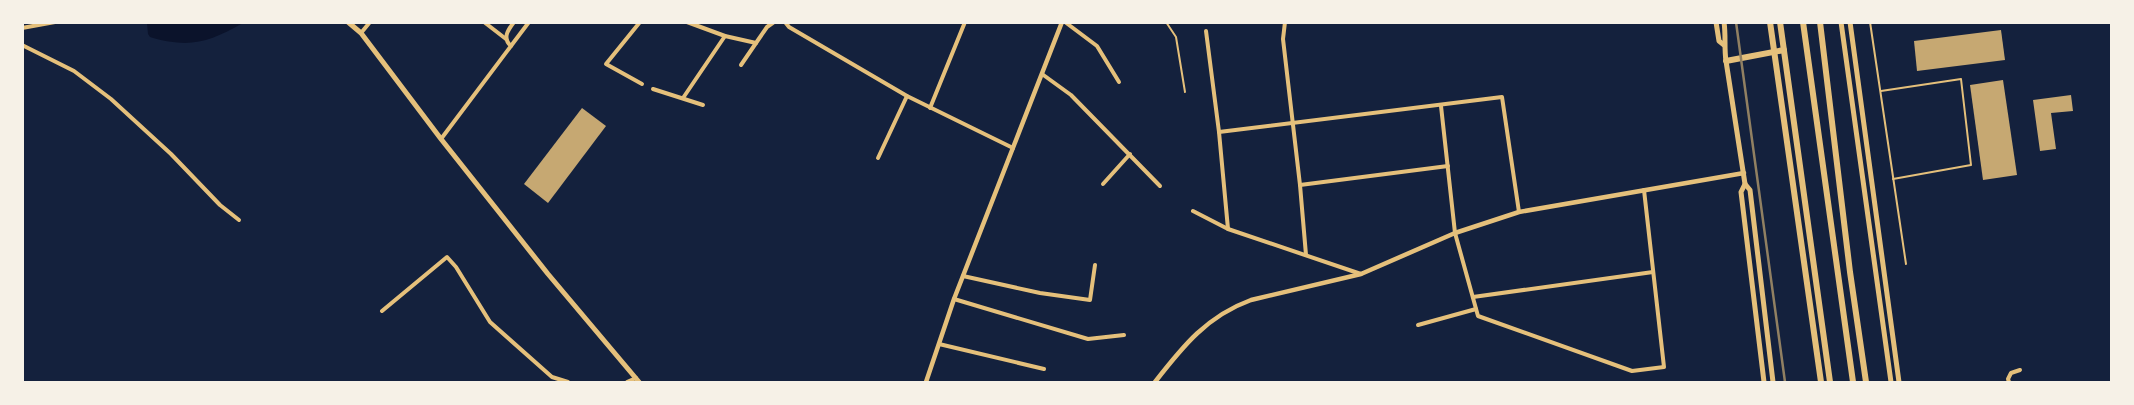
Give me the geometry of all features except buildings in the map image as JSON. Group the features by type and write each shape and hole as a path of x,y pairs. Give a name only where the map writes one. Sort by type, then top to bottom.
{"highway":[{"path":"1770,22 1821,382"},
{"path":"1780,22 1830,382"},
{"path":"1802,22 1853,382"},
{"path":"1820,22 1850,272 1866,382"},
{"path":"1726,61 1784,50"}],"main road":[{"path":"348,22 361,33 441,139 548,274 638,380"},
{"path":"1716,22 1719,40 1724,45"},
{"path":"1724,22 1726,61 1744,173 1745,184 1741,192 1764,382"},
{"path":"1841,22 1891,382"},
{"path":"1850,22 1899,382"},
{"path":"1745,184 1750,190 1773,382"}],"street":[{"path":"22,28 55,22"},
{"path":"361,33 370,22"},
{"path":"484,22 506,39 511,46"},
{"path":"506,39 507,32 514,22"},
{"path":"441,139 529,22"},
{"path":"640,22 606,64 642,84"},
{"path":"687,22 725,36 756,43"},
{"path":"741,65 768,26 774,22"},
{"path":"785,22 789,27 833,54 907,96 1013,148"},
{"path":"930,108 965,22"},
{"path":"926,382 954,299 1063,22 1097,46 1119,82"},
{"path":"1285,22 1283,43 1294,124 1306,255"},
{"path":"1206,31 1219,132 1228,229"},
{"path":"683,98 725,36"},
{"path":"22,45 74,71 111,99 171,154 220,205 239,220"},
{"path":"1042,74 1071,95 1160,186"},
{"path":"653,89 703,105"},
{"path":"878,158 907,96"},
{"path":"1219,132 1502,97 1519,212"},
{"path":"1441,106 1455,233 1478,316 1632,370 1664,367 1644,190"},
{"path":"1103,184 1130,154"},
{"path":"1300,184 1448,166"},
{"path":"1155,382 1206,323 1234,306 1251,300 1361,274 1455,233 1519,212 1744,173"},
{"path":"1193,212 1228,229 1361,274"},
{"path":"382,311 447,257 456,267 490,322 552,377 568,382"},
{"path":"963,276 1040,293 1090,300 1095,265"},
{"path":"1472,297 1652,272"},
{"path":"954,299 1088,339 1124,335"},
{"path":"1418,325 1476,309"},
{"path":"939,344 1044,370"},
{"path":"2010,382 2008,379 2011,373 2020,370"},
{"path":"627,382 638,380"}],"lane":[{"path":"1166,22 1176,37 1185,92"},
{"path":"1870,22 1906,264"},
{"path":"1881,90 1961,79 1971,165 1893,179"}],"water":[{"path":"147,22 243,23 209,39 199,42 177,43 150,37"}],"railway":[{"path":"1736,22 1785,382"}]}
